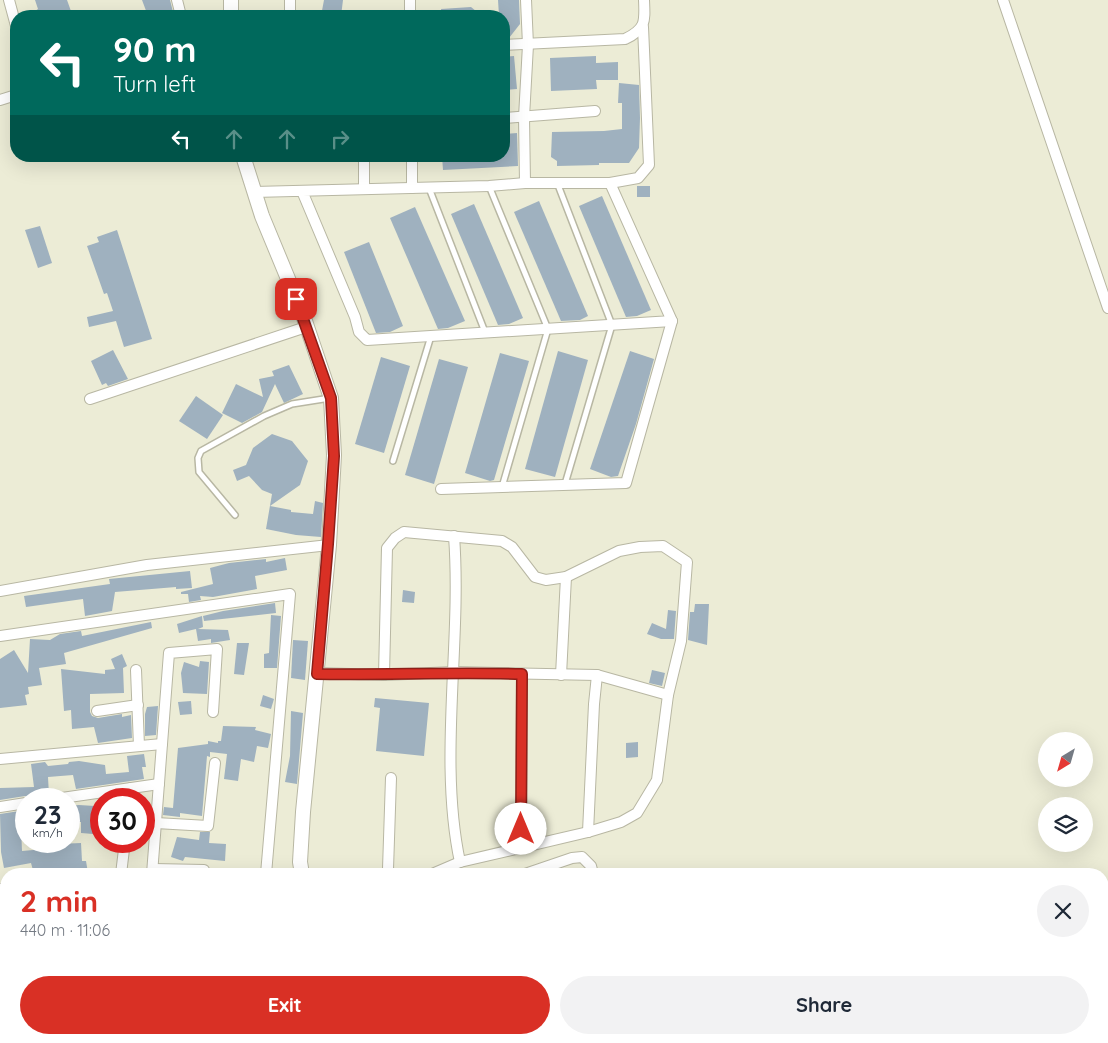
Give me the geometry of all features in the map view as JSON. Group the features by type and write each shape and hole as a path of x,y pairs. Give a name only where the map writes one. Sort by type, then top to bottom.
{"main road":[{"path":"245,162 254,192 331,398 334,456 317,674 303,812 301,868"}],"street":[{"path":"525,183 524,117 528,44 526,0"},
{"path":"254,192 490,186 525,183 558,185 610,184 638,178 649,165 643,27 645,19 644,0"},
{"path":"1003,0 1108,308"},
{"path":"510,45 625,39 636,34 643,27"},
{"path":"510,118 595,111"},
{"path":"364,162 364,189"},
{"path":"412,162 412,188"},
{"path":"441,489 626,483 672,321 610,184"},
{"path":"302,191 355,317 359,332 367,340 672,321"},
{"path":"90,399 306,327"},
{"path":"384,675 387,548 395,538 404,532 502,541 512,547 535,577 546,580 566,577 619,551 640,547 663,546 687,562 681,641 668,695 657,780 637,813 621,822 588,832 460,862 446,868"},
{"path":"454,536 457,576 451,762 456,841 460,862"},
{"path":"0,591 147,565 328,544"},
{"path":"561,674 566,577"},
{"path":"0,636 290,594 267,868"},
{"path":"153,868 169,653 217,649 213,712"},
{"path":"136,670 139,746"},
{"path":"317,674 384,675 454,672 597,675 668,695"},
{"path":"521,848 522,674"},
{"path":"588,832 597,675"},
{"path":"97,711 138,705"},
{"path":"0,759 162,744"},
{"path":"156,822 208,826 215,763"},
{"path":"388,868 391,778"},
{"path":"131,788 159,784"},
{"path":"0,807 15,805"},
{"path":"122,868 124,853"},
{"path":"543,868 572,858 582,857 592,868"}],"lane":[{"path":"558,185 612,324 564,485"},
{"path":"490,186 548,328 502,487"},
{"path":"429,188 485,332"},
{"path":"393,461 432,336"},
{"path":"235,516 199,472 198,458 201,451 271,413 292,404 331,398"}],"building":[{"path":"35,0 67,0 71,10 37,10 38,9"},
{"path":"142,0 170,0 172,10 146,10"},
{"path":"324,0 343,0 342,10 322,10"},
{"path":"498,0 519,0 520,24 510,37 510,10 499,10"},
{"path":"471,7 475,10 441,10"},
{"path":"510,56 514,56 517,89 510,90"},
{"path":"596,56 596,63 618,62 618,80 596,80 597,89 551,91 550,58"},
{"path":"619,83 639,85 639,148 629,163 557,166 557,161 551,157 552,132 622,129 622,103 618,103"},
{"path":"517,133 518,166 443,170 442,162 510,162 510,134"},
{"path":"637,186 650,186 650,197 637,197"},
{"path":"602,196 651,310 637,316 626,317 579,206"},
{"path":"539,201 588,316 580,320 561,321 514,212"},
{"path":"474,204 523,318 509,324 498,325 451,214"},
{"path":"415,207 465,321 448,328 438,329 390,218"},
{"path":"40,226 52,263 38,268 25,230"},
{"path":"117,230 152,339 124,347 116,321 89,327 87,317 113,311 107,293 104,294 87,246 99,242 97,237"},
{"path":"369,242 403,326 390,332 376,333 344,252"},
{"path":"113,350 128,379 108,386 106,383 102,385 91,361"},
{"path":"558,351 588,360 555,477 525,469"},
{"path":"630,351 654,359 636,424 618,476 611,477 590,469"},
{"path":"500,353 529,361 494,480 490,481 465,473"},
{"path":"381,357 410,366 384,453 355,444"},
{"path":"439,359 468,367 434,484 405,475"},
{"path":"289,365 303,394 284,403 275,384 262,412 242,423 222,413 236,384 263,397 259,379 274,376 272,371"},
{"path":"196,396 223,415 207,439 179,421"},
{"path":"272,434 292,441 308,461 300,485 270,506 291,510 291,512 313,514 315,501 323,503 321,537 296,535 266,529 272,494 262,490 249,476 237,481 233,470 246,465 253,448"},
{"path":"285,558 287,570 255,576 257,589 213,597 200,596 201,600 189,602 188,594 181,594 181,592 213,584 210,568 229,563 266,559 266,562"},
{"path":"190,571 192,588 176,589 176,587 115,592 112,611 85,616 83,599 26,607 24,596 110,584 109,579"},
{"path":"403,590 415,592 414,603 402,602"},
{"path":"275,603 276,613 204,621 203,616"},
{"path":"695,604 709,604 707,645 688,640 690,612 694,612"},
{"path":"668,610 676,611 674,639 661,639 647,634 652,623 666,629"},
{"path":"271,615 281,616 277,668 264,668 264,654 269,653"},
{"path":"202,616 203,627 198,629 228,630 230,640 211,643 211,639 198,641 196,629 179,633 177,624"},
{"path":"151,622 152,628 64,653 66,664 39,668 42,685 28,687 29,694 25,695 27,705 0,708 0,659 14,650 28,673 30,639 50,640 60,634 81,631 82,636"},
{"path":"293,640 308,641 305,680 291,678"},
{"path":"237,643 249,643 244,675 234,674"},
{"path":"122,654 127,666 123,668 124,693 90,694 90,712 92,716 98,718 122,714 122,717 131,715 132,738 98,743 94,727 72,729 71,710 64,711 61,669 105,674 105,670 115,669 111,659"},
{"path":"200,661 209,662 207,694 183,693 181,673 184,662 199,667"},
{"path":"652,670 665,673 662,686 649,683"},
{"path":"263,695 274,699 271,709 260,706"},
{"path":"375,698 429,703 424,756 376,751 380,708 374,707"},
{"path":"191,701 192,714 180,715 178,702"},
{"path":"158,706 156,735 145,736 145,714 147,707"},
{"path":"291,711 303,713 297,784 285,782 290,756"},
{"path":"223,726 256,727 255,730 271,734 268,748 257,746 254,762 241,759 238,781 224,779 227,754 210,752 210,757 207,756 202,816 180,813 180,817 163,815 164,807 173,808 178,748 208,744 208,741 218,743 218,741 221,741"},
{"path":"638,742 638,757 626,758 626,743"},
{"path":"144,754 146,767 142,767 144,779 80,788 76,788 73,775 48,777 49,788 15,788 15,798 0,800 0,788 34,787 31,764 45,762 48,766 79,761 105,765 106,774 129,772 127,756"},
{"path":"80,805 90,806 90,834 81,833"},
{"path":"15,812 15,853 80,853 81,843 82,861 86,861 87,868 32,868 31,863 4,868 1,852 0,814"},
{"path":"200,832 210,832 209,843 226,844 225,861 185,857 183,861 171,857 177,837 199,840"}],"route":[{"path":"296,299 331,398 334,456 317,674 384,675 454,672 522,674 521,829"}]}
